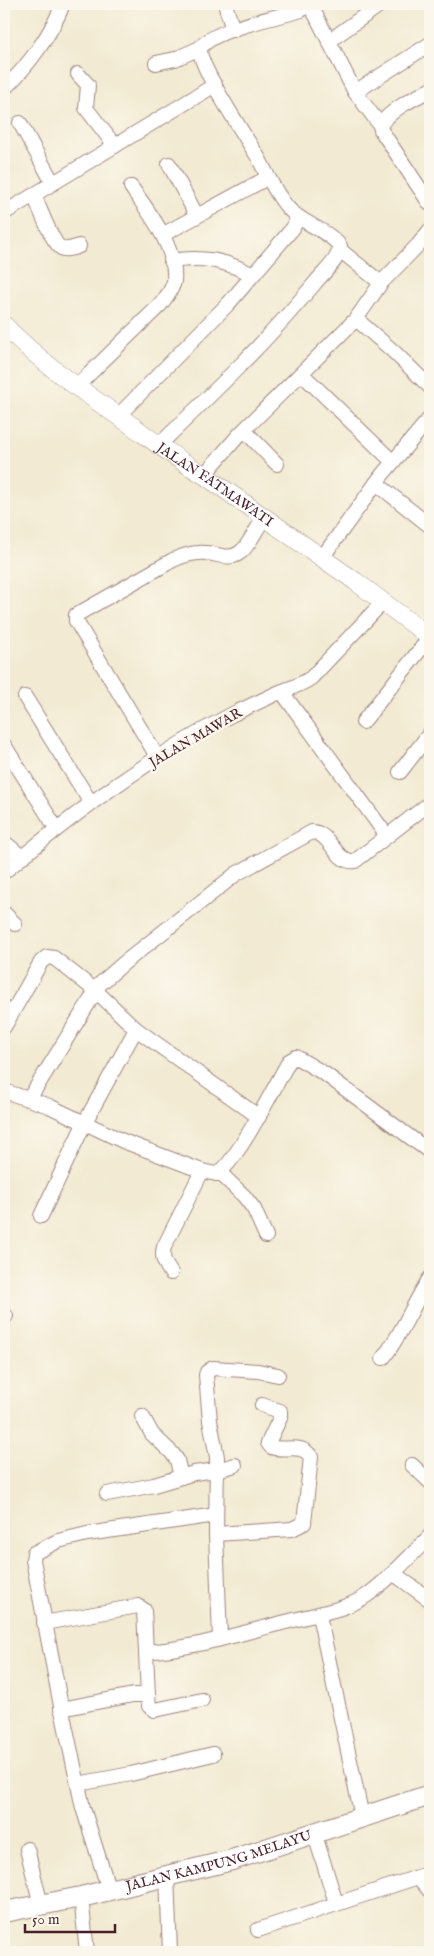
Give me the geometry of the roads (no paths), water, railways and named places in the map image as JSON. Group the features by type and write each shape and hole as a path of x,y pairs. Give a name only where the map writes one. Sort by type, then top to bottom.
{"main road":[{"name":"JALAN KAMPUNG MELAYU","path":"4,1912 81,1897 232,1860 430,1795"}],"street":[{"path":"4,89 14,80 37,50 57,19 63,4"},
{"path":"225,4 233,30"},
{"path":"156,64 175,59 200,48 209,40 233,30 301,10 310,4 355,92 380,125 381,130 430,204"},
{"path":"329,41 381,4"},
{"path":"355,92 430,44"},
{"path":"159,445 235,371 306,294 336,258 340,250 337,242 298,217 288,208 267,178 259,160 200,58 200,48"},
{"path":"78,74 88,85 86,108 114,146"},
{"path":"4,213 215,85"},
{"path":"380,125 385,118 410,100 430,90"},
{"path":"20,123 53,183"},
{"path":"170,164 197,216"},
{"path":"164,234 267,178"},
{"path":"77,386 161,304 174,281 164,234 132,187"},
{"path":"34,195 52,238 58,247 66,250 79,246"},
{"path":"118,416 254,275 293,228 298,217"},
{"path":"204,475 356,319 381,283 430,230"},
{"path":"340,250 381,283"},
{"path":"171,261 191,258 211,260 254,275"},
{"path":"356,319 430,387"},
{"name":"JALAN FATMAWATI","path":"4,325 35,355 77,386 355,581 430,637"},
{"path":"302,374 393,462"},
{"path":"322,559 376,483 429,422"},
{"path":"245,431 277,464"},
{"path":"376,483 430,526"},
{"path":"158,758 76,621 76,614 173,560 186,555 206,553 228,558 235,556 243,550 264,518"},
{"name":"JALAN MAWAR","path":"4,872 56,828 132,773 228,716 301,685 311,678 382,602"},
{"path":"363,722 430,637"},
{"path":"282,692 387,836"},
{"path":"25,697 91,803"},
{"path":"400,772 430,732"},
{"path":"4,745 56,828"},
{"path":"29,1099 100,984 236,874 309,833 316,832 345,859 356,861 430,802"},
{"path":"4,842 22,857"},
{"path":"4,913 15,924"},
{"path":"4,1026 41,962 47,957 54,958 96,990 136,1029 259,1117"},
{"path":"41,1216 84,1124 136,1029"},
{"path":"4,1091 49,1106 123,1142 212,1174 220,1173 225,1168 259,1117 288,1061 296,1057 325,1074 430,1152"},
{"path":"172,1273 164,1263 162,1255 164,1247 202,1171"},
{"path":"220,1173 244,1196 254,1209 266,1236"},
{"path":"383,1358 394,1344 407,1317 430,1278"},
{"path":"220,1638 216,1534 216,1447 210,1421 206,1375 213,1368 258,1371 278,1375"},
{"path":"216,1534 292,1529 304,1523 311,1457 306,1450 299,1448 275,1449 271,1447 268,1443 280,1418 280,1411 262,1405"},
{"path":"142,1416 152,1434 172,1453 181,1477"},
{"path":"107,1494 154,1485 194,1473 235,1465"},
{"path":"412,1465 430,1482"},
{"path":"109,1890 83,1808 44,1623 33,1560 34,1553 58,1541 88,1534 216,1515"},
{"path":"146,1652 171,1650 319,1615 347,1605 366,1596 430,1536"},
{"path":"392,1573 430,1600"},
{"path":"44,1623 140,1607 144,1610 149,1706 155,1710 202,1700"},
{"path":"319,1615 362,1816"},
{"path":"62,1709 133,1695 148,1695"},
{"path":"78,1784 150,1770 213,1754"},
{"path":"314,1832 336,1903"},
{"path":"27,1849 41,1905"},
{"path":"258,1930 424,1875 430,1891"},
{"path":"167,1876 170,1952"},
{"path":"81,1897 87,1952"}]}
